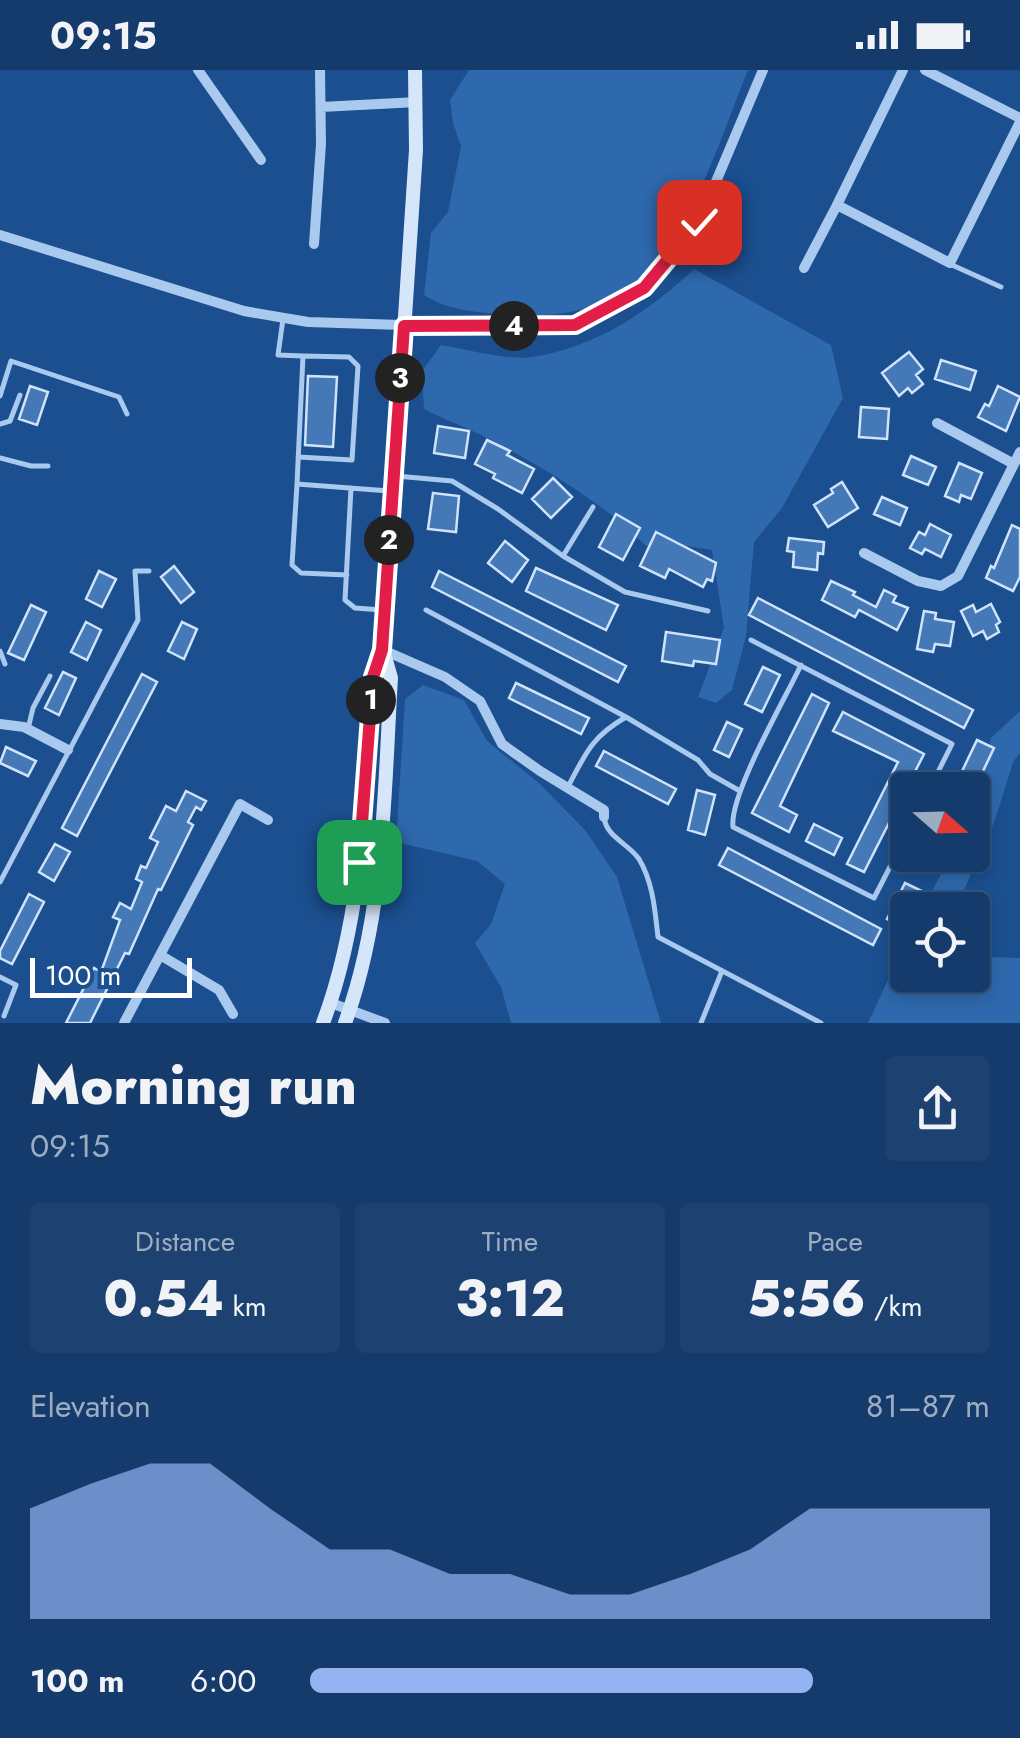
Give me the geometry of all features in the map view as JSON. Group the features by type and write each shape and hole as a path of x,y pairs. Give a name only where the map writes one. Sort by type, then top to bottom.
{"main road":[{"path":"323,1023 348,936 359,862 373,677 382,650 404,326 415,70"},
{"path":"347,1016 378,882 391,678 382,650"}],"street":[{"path":"198,70 260,160"},
{"path":"314,244 320,70"},
{"path":"0,235 244,312 308,322 404,326 575,325 644,288 699,222 763,70"},
{"path":"804,268 903,70"},
{"path":"837,206 950,263 1020,120 925,70"},
{"path":"320,108 416,102"},
{"path":"937,423 1014,464"},
{"path":"864,553 918,581 941,586 958,576 1020,452"},
{"path":"382,650 445,677 480,701 502,744 604,810 604,817"},
{"path":"0,724 28,729 68,750"},
{"path":"124,1023 240,804 268,820"},
{"path":"160,955 219,990 234,1014"},
{"path":"330,1004 347,1016 385,1023"}],"lane":[{"path":"950,263 1001,288"},
{"path":"284,318 278,355 349,356 358,366 352,460 298,457"},
{"path":"304,356 292,565 301,573 347,575"},
{"path":"0,396 12,361 119,397 126,414"},
{"path":"0,424 10,421 20,395"},
{"path":"0,458 48,466"},
{"path":"296,484 351,488 452,481 563,556 625,592 708,611"},
{"path":"351,488 345,600 356,608 385,611"},
{"path":"563,556 593,506"},
{"path":"0,882 138,620 136,571 149,571"},
{"path":"426,610 626,717 698,760 710,774 740,791"},
{"path":"751,640 952,744 938,772"},
{"path":"0,651 5,664"},
{"path":"801,665 740,791 732,819 734,828 874,898 890,867"},
{"path":"28,729 33,708 50,676"},
{"path":"568,788 590,744 603,730 626,717"},
{"path":"604,817 612,835 639,860 654,898 658,936 821,1023"},
{"path":"701,1023 722,971"},
{"path":"0,977 16,985 4,1016"}],"shaded area":[{"path":"469,70 748,70 692,207 663,257 647,275 619,295 571,312 537,315 470,311 424,295 431,233 448,212 461,146 450,100"},
{"path":"694,269 831,345 843,398 782,508 754,542 746,636 732,690 716,703 698,697 724,628 712,550 680,545 646,546 592,500 552,474 424,409 422,371 441,345 523,358 578,345 639,313"},
{"path":"423,685 464,700 487,741 540,784 585,830 617,877 661,1023 511,1023 501,987 475,943 491,924 505,884 477,861 396,842 405,699"},
{"path":"1020,711 1020,753 1013,762 990,831 990,772 983,772 991,738"},
{"path":"942,872 972,872 963,892 931,892"},
{"path":"990,956 1020,958 1020,1023 868,1023 890,976 890,992 990,992"}],"building":[{"path":"909,352 923,369 916,375 923,384 912,393 908,388 899,396 882,373"},
{"path":"941,360 976,371 970,390 935,379"},
{"path":"308,376 337,377 333,447 305,445"},
{"path":"30,386 48,392 37,425 19,419"},
{"path":"998,386 1020,397 1006,431 978,417 985,404 989,406"},
{"path":"861,407 889,409 887,439 859,437"},
{"path":"438,426 469,431 465,458 434,453"},
{"path":"487,440 534,469 522,493 475,464"},
{"path":"911,456 936,467 928,485 903,475"},
{"path":"959,463 982,473 971,499 961,495 959,502 945,496"},
{"path":"553,478 572,497 551,518 532,499"},
{"path":"842,482 858,508 828,527 814,505"},
{"path":"433,493 459,496 456,532 428,529"},
{"path":"882,497 907,508 900,525 874,514"},
{"path":"616,514 640,528 623,560 599,547"},
{"path":"930,524 951,535 941,557 925,549 922,554 910,548 919,532 925,535"},
{"path":"1012,525 1020,529 1020,577 1013,591 986,578"},
{"path":"656,532 716,563 712,581 707,579 703,587 669,569 665,578 640,566"},
{"path":"789,538 824,542 823,554 818,553 817,570 793,567 794,552 787,551"},
{"path":"505,541 528,560 512,582 488,563"},
{"path":"174,566 194,592 181,603 161,577"},
{"path":"536,568 618,605 606,630 526,591"},
{"path":"99,571 116,579 102,607 86,599"},
{"path":"439,571 626,666 618,682 432,587"},
{"path":"831,581 876,607 884,590 896,596 893,602 908,608 897,630 859,610 855,617 822,600"},
{"path":"758,598 973,710 964,728 749,615"},
{"path":"991,604 1000,622 996,625 999,632 987,639 983,631 973,636 961,611 973,605 976,612"},
{"path":"31,605 46,612 24,660 8,653"},
{"path":"924,611 936,613 935,619 954,622 950,646 935,644 933,652 917,649"},
{"path":"86,622 101,630 87,660 71,652"},
{"path":"182,622 197,629 184,659 168,651"},
{"path":"666,632 720,640 716,664 694,661 693,666 662,661"},
{"path":"763,667 780,675 762,712 745,704"},
{"path":"63,672 76,678 59,715 45,708"},
{"path":"142,674 157,682 77,836 62,828"},
{"path":"516,683 589,718 581,734 509,698"},
{"path":"812,694 829,703 780,806 797,815 789,832 752,813"},
{"path":"843,712 924,754 915,772 893,772 898,762 833,731"},
{"path":"727,722 742,729 729,757 714,750"},
{"path":"977,740 994,748 983,772 962,772"},
{"path":"6,747 36,761 28,776 0,763"},
{"path":"604,751 676,789 668,804 596,766"},
{"path":"890,778 890,821 864,872 847,864"},
{"path":"697,790 715,795 705,835 688,830"},
{"path":"186,791 206,801 201,810 196,807 188,822 193,825 129,954 125,953 90,1023 66,1023 94,968 101,972 120,920 113,917 120,903 131,909 142,882 136,879 158,842 150,838 166,806 176,811"},
{"path":"814,824 842,838 834,855 806,841"},
{"path":"55,844 70,852 54,881 39,872"},
{"path":"728,848 881,929 873,945 719,865"},
{"path":"905,883 922,891 922,892 900,892"},
{"path":"29,894 44,902 12,964 0,958 0,951"}],"route":[{"path":"359,862 373,677 382,650 404,326 575,325 644,288 699,222"}]}
